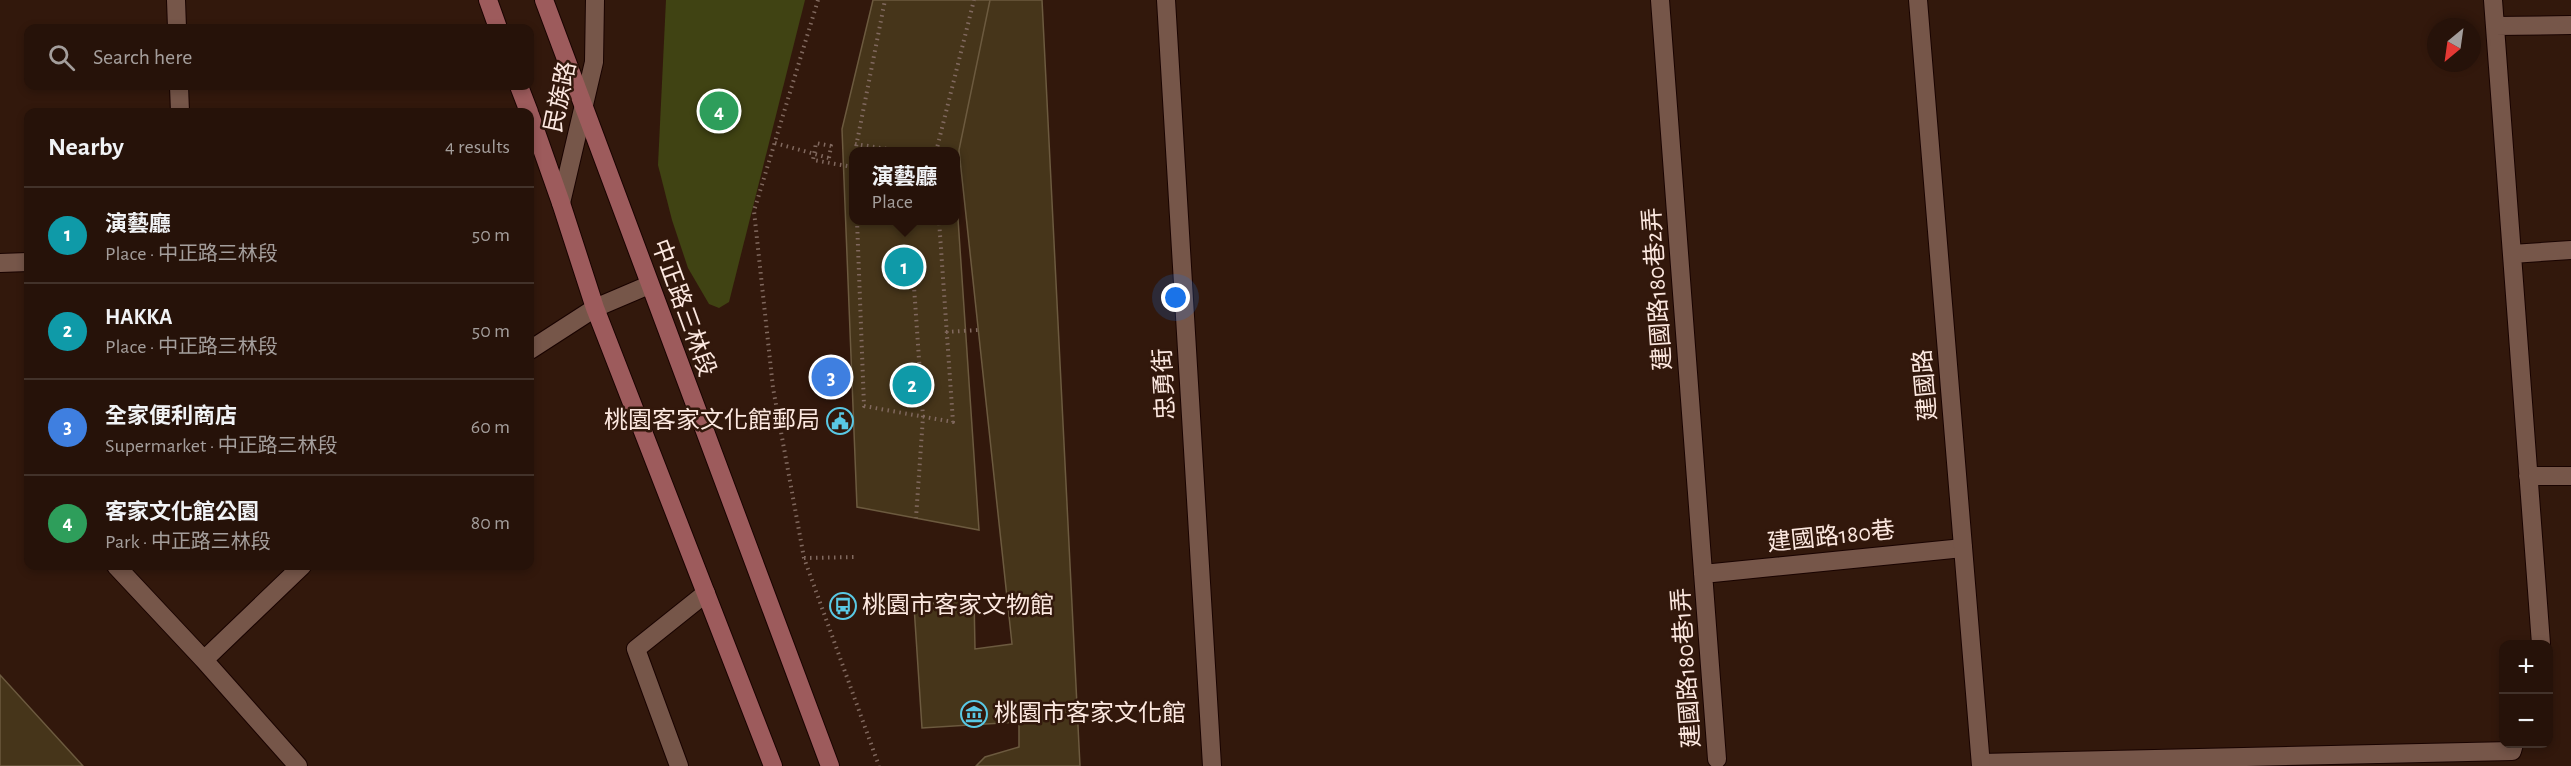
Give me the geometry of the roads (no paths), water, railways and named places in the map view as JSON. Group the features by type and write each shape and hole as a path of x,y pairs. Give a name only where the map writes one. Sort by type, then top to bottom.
{"main road":[{"path":"488,0 497,24"},
{"name":"中正路三林段","path":"544,0 648,285 830,766"},
{"path":"520,90 527,108"},
{"path":"534,128 595,308 773,766"}],"street":[{"path":"176,0 177,24"},
{"name":"民族路","path":"561,203 585,110 594,62 595,0"},
{"name":"忠勇街","path":"1166,0 1212,766"},
{"name":"建國路180巷2弄","path":"1660,0 1703,573"},
{"name":"建國路","path":"1918,0 1981,765"},
{"path":"2493,0 2541,640"},
{"path":"2495,26 2571,25"},
{"path":"179,90 180,108"},
{"path":"2512,254 2571,250"},
{"path":"0,263 24,262"},
{"path":"534,347 595,308 648,285"},
{"path":"2528,476 2571,476"},
{"name":"建國路180巷","path":"1703,573 1964,548"},
{"path":"120,570 298,766"},
{"path":"204,660 298,570"},
{"name":"建國路180巷1弄","path":"1703,573 1718,759"},
{"path":"679,766 636,649 706,593"},
{"path":"1981,765 2512,751 2513,748"}],"place":[{"name":"客家文化館公園","path":"719,111"},
{"name":"演藝廳","path":"904,267"},
{"name":"全家便利商店","path":"831,377"},
{"name":"HAKKA","path":"912,385"},
{"name":"桃園客家文化館郵局","path":"840,421"},
{"name":"桃園市客家文物館","path":"843,606"},
{"name":"桃園市客家文化館","path":"974,714"}]}
